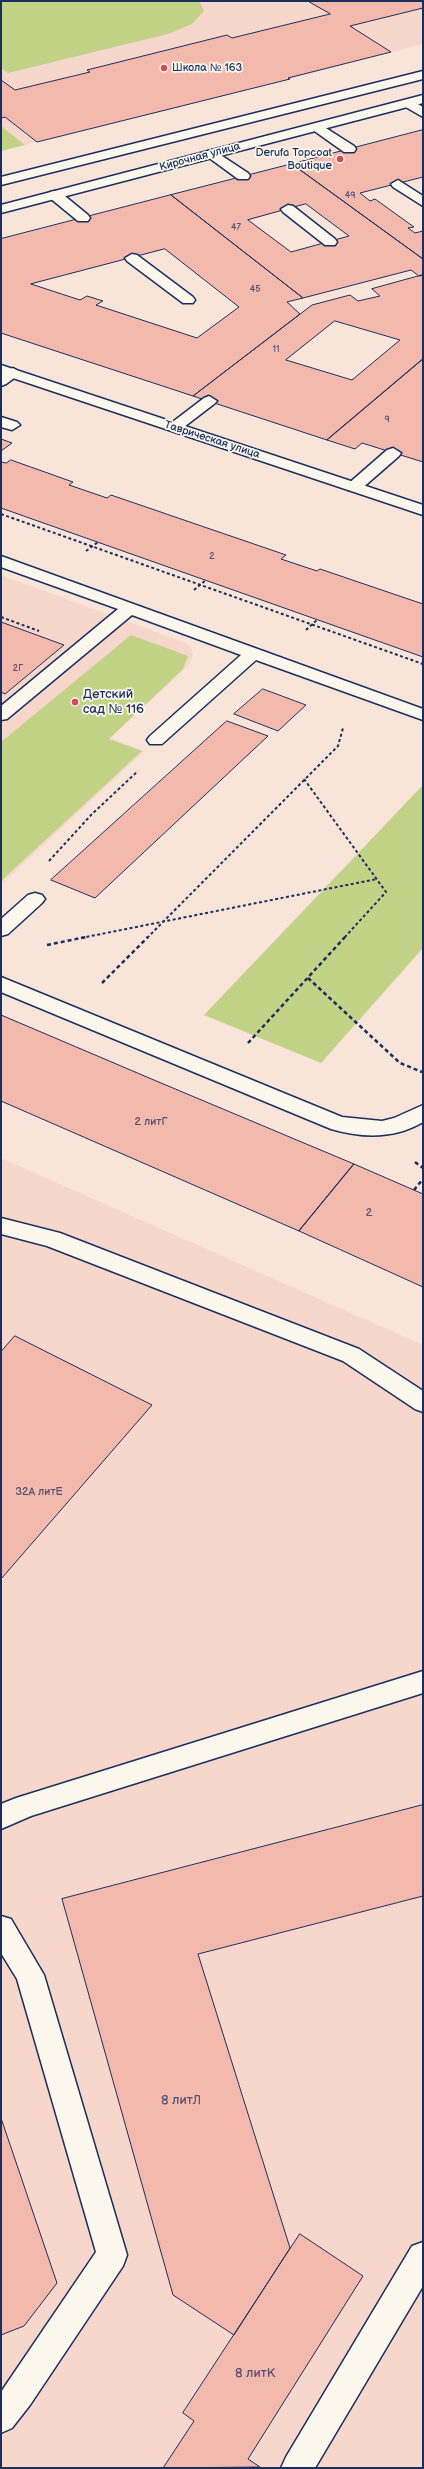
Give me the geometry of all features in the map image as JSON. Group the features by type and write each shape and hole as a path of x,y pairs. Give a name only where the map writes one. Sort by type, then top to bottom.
{"main road":[{"name":"Кирочная улица","path":"1,181 423,75"},
{"name":"Кирочная улица","path":"1,209 423,100"},
{"path":"409,103 423,113"},
{"path":"318,127 349,149"},
{"path":"213,154 243,176"},
{"path":"398,184 423,202"},
{"path":"55,195 83,218"},
{"path":"288,209 330,242"},
{"path":"132,258 188,300"},
{"name":"Таврическая улица","path":"5,375 175,427 423,510"},
{"path":"175,427 209,401"},
{"path":"354,487 393,453"},
{"path":"1,561 423,715"},
{"path":"1,715 130,608"},
{"path":"156,740 253,653"},
{"path":"1,930 35,899"},
{"path":"1,984 338,1124 371,1130 404,1124 423,1112"},
{"path":"1,1226 52,1239 351,1354 423,1403"},
{"path":"1,1817 25,1806 423,1682"},
{"path":"1,1928 30,1975 112,2254 19,2394 1,2417"},
{"path":"297,2468 423,2257"}],"path":[{"path":"1,514 423,664"},
{"path":"72,1013 338,746 353,689"},
{"path":"35,899 36,876 92,814 155,755 156,740"},
{"path":"254,1036 386,892 304,779"},
{"path":"40,947 377,879"},
{"path":"308,978 400,1064 423,1073"},
{"path":"414,1190 423,1179"}],"shaded area":[{"name":"Школа № 163","path":"1,1 423,1 423,44 151,115 149,113 1,151"},
{"name":"Детский сад № 116","path":"1,575 186,643 191,648 193,655 189,665 110,738 144,751 1,885"},
{"path":"1,1158 423,1345 423,2468 1,2468"}],"green space":[{"path":"1,1 199,1 204,11 192,24 168,34 8,73 1,68"},
{"path":"1,126 25,145 1,151"},
{"name":"Детский сад № 116","path":"131,635 188,656 183,669 109,739 142,751 1,881 1,742"},
{"path":"423,785 423,948 321,1063 204,1015"}],"building":[{"path":"308,1 423,1 423,8 350,26 391,52 288,78 290,79 37,142 5,117 1,118 1,80 15,90 90,72 87,70 227,35 232,38 330,14"},
{"path":"423,130 423,177 360,193 370,201 375,199 414,227 408,228 415,233 423,231 423,259 292,164"},
{"path":"292,164 423,259 423,275 419,276 411,270 303,298 171,195","holes":["306,204 349,236 291,252 248,220"]},
{"path":"171,195 303,298 287,302 300,314 193,396 1,333 1,239","holes":["165,249 239,307 197,338 96,305 103,301 87,296 80,300 31,284"]},
{"path":"423,275 423,359 327,440 193,396 312,305 350,295 358,301 380,296 372,289","holes":["335,321 400,340 352,380 286,360"]},
{"path":"423,359 423,462 362,443 355,449 327,440"},
{"path":"1,439 12,443 1,451"},
{"path":"11,460 73,482 69,485 107,498 111,495 286,555 281,559 317,571 320,569 423,604 423,657 1,508 1,462 6,463"},
{"path":"1,622 64,645 5,694 1,692"},
{"path":"263,689 306,705 278,731 234,714"},
{"path":"227,721 268,736 95,898 51,880"},
{"path":"1,1015 354,1164 299,1231 1,1101"},
{"path":"354,1164 423,1194 423,1287 299,1231"},
{"path":"15,1336 152,1405 1,1579 1,1352"},
{"path":"423,1805 423,1896 198,1954 290,2248 234,2335 173,2295 62,1899"},
{"path":"1,2118 57,2283 24,2326 1,2335"},
{"path":"300,2234 363,2276 248,2459 260,2467 163,2468 194,2421 183,2413"}],"place":[{"name":"Школа № 163","path":"164,68"},
{"name":"Derufa Topcoat Boutique","path":"340,159"},
{"name":"Детский сад № 116","path":"75,702"}]}
